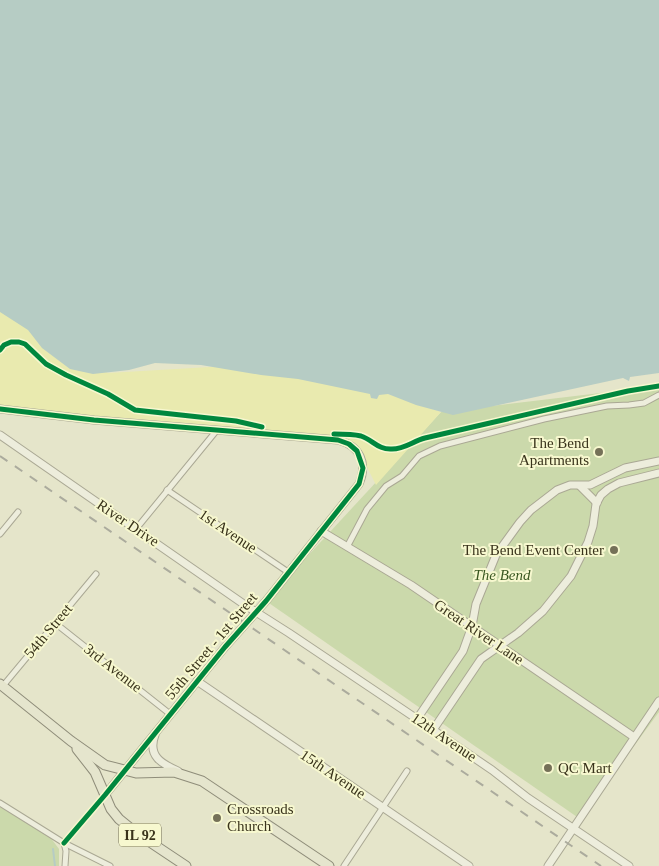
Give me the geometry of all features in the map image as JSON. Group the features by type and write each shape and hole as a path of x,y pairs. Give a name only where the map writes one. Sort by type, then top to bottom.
{"main road":[{"name":"IL 92","path":"1,687 71,741 105,764 136,773 174,772 202,781 329,866"},
{"name":"IL 92","path":"71,741 95,772 111,809 125,825 186,866"}],"street":[{"path":"347,547 367,510 386,486 402,476 419,456 428,451 440,446 544,419 606,406 629,406 659,395"},
{"path":"0,409 94,420 217,430"},
{"path":"136,529 217,430"},
{"name":"55th Street - 1st Street","path":"64,843 359,484 364,468 357,451 338,440 217,430"},
{"name":"River Drive","path":"0,434 256,611"},
{"path":"417,719 463,651 472,626 476,604 496,556 520,522 557,490 570,485 580,486 599,482 626,468 659,461"},
{"path":"433,730 481,659 543,611 571,576 588,542 596,503 608,489 619,483 659,473"},
{"path":"580,486 596,503"},
{"name":"1st Avenue","path":"167,490 288,572"},
{"path":"0,534 18,512"},
{"name":"Great River Lane","path":"321,531 411,585 634,737"},
{"name":"54th Street","path":"1,687 96,574"},
{"name":"12th Avenue","path":"256,611 433,730 573,829 630,866"},
{"name":"3rd Avenue","path":"55,623 170,714"},
{"name":"15th Avenue","path":"197,681 469,866"},
{"path":"548,866 659,701"},
{"path":"158,728 152,743 154,754 166,766 184,774"},
{"path":"344,866 407,771"},
{"path":"0,803 64,843 110,866"},
{"path":"64,843 66,851 65,866"}],"green space":[{"name":"The Bend","path":"659,386 659,712 580,819 266,601 441,412"},
{"path":"0,807 50,837 59,849 59,866 0,866"}],"sand":[{"path":"0,310 108,373 244,365 388,394 441,412 376,485 367,467 349,441 0,411"}],"water":[{"path":"0,0 659,0 659,373 630,377 629,381 623,378 453,415 416,405 388,394 379,395 377,399 371,398 370,394 298,379 201,365 155,363 129,370 93,374 70,369 42,348 28,330 0,312"}],"waterway":[{"path":"53,849 55,866"}],"railway":[{"path":"0,456 601,866"}],"cycle path":[{"path":"0,350 4,345 11,342 25,344 46,364 108,394 135,410 236,421 262,427"},
{"path":"334,434 361,436 383,448 397,449 425,438 628,391 659,386"},
{"path":"0,409 94,420 338,440 349,444 357,451 363,468 359,484 266,601 225,647 64,843"}],"place":[{"name":"The Bend Apartments","path":"599,452"},
{"name":"The Bend Event Center","path":"614,550"},
{"name":"QC Mart","path":"548,768"},
{"name":"Crossroads Church","path":"217,818"}]}
